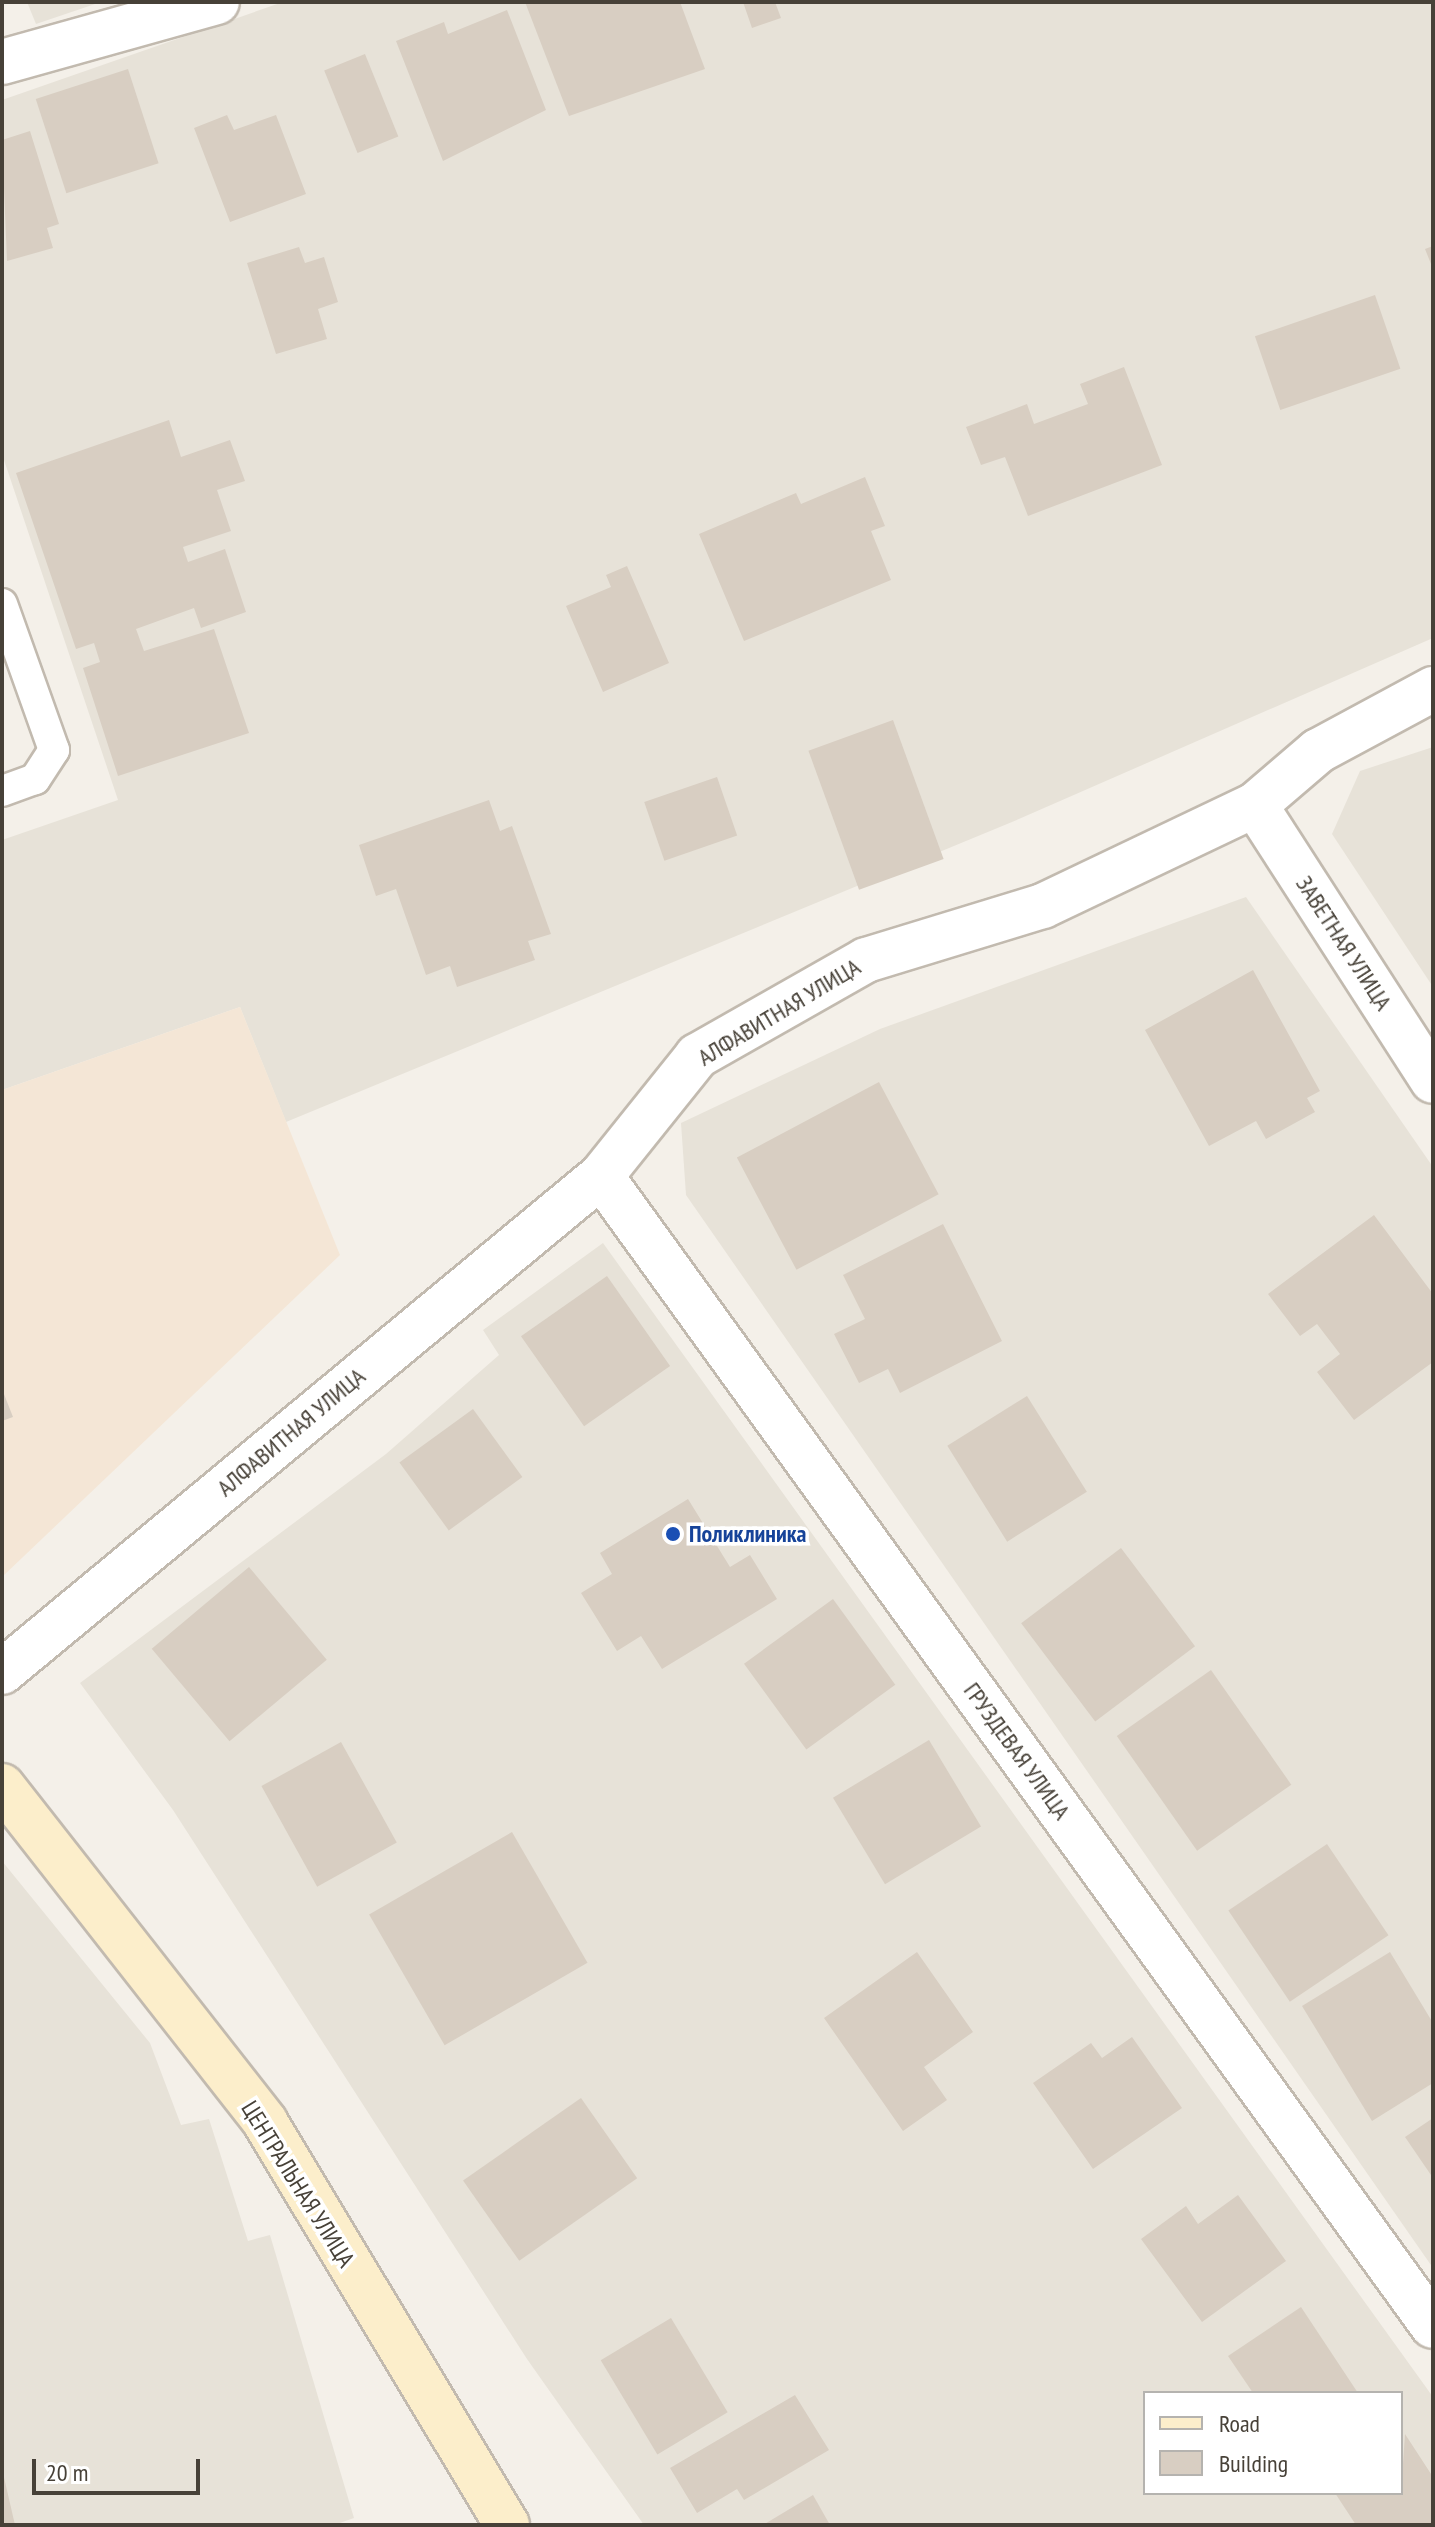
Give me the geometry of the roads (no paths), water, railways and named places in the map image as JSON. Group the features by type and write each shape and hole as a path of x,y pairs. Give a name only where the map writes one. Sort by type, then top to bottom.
{"street":[{"path":"2,62 217,2"},
{"name":"АЛФАВИТНАЯ УЛИЦА","path":"2,1672 601,1176 697,1056 866,960 1043,906 1255,805 1318,751 1433,689"},
{"name":"ЗАВЕТНАЯ УЛИЦА","path":"1255,805 1433,1081"},
{"name":"ГРУЗДЕВАЯ УЛИЦА","path":"601,1176 1433,2326"},
{"name":"ЦЕНТРАЛЬНАЯ УЛИЦА","path":"2,1786 265,2122 507,2525"}],"lane":[{"path":"2,604 54,750 35,779 2,791"}],"place":[{"name":"Поликлиника","path":"673,1534"}]}
